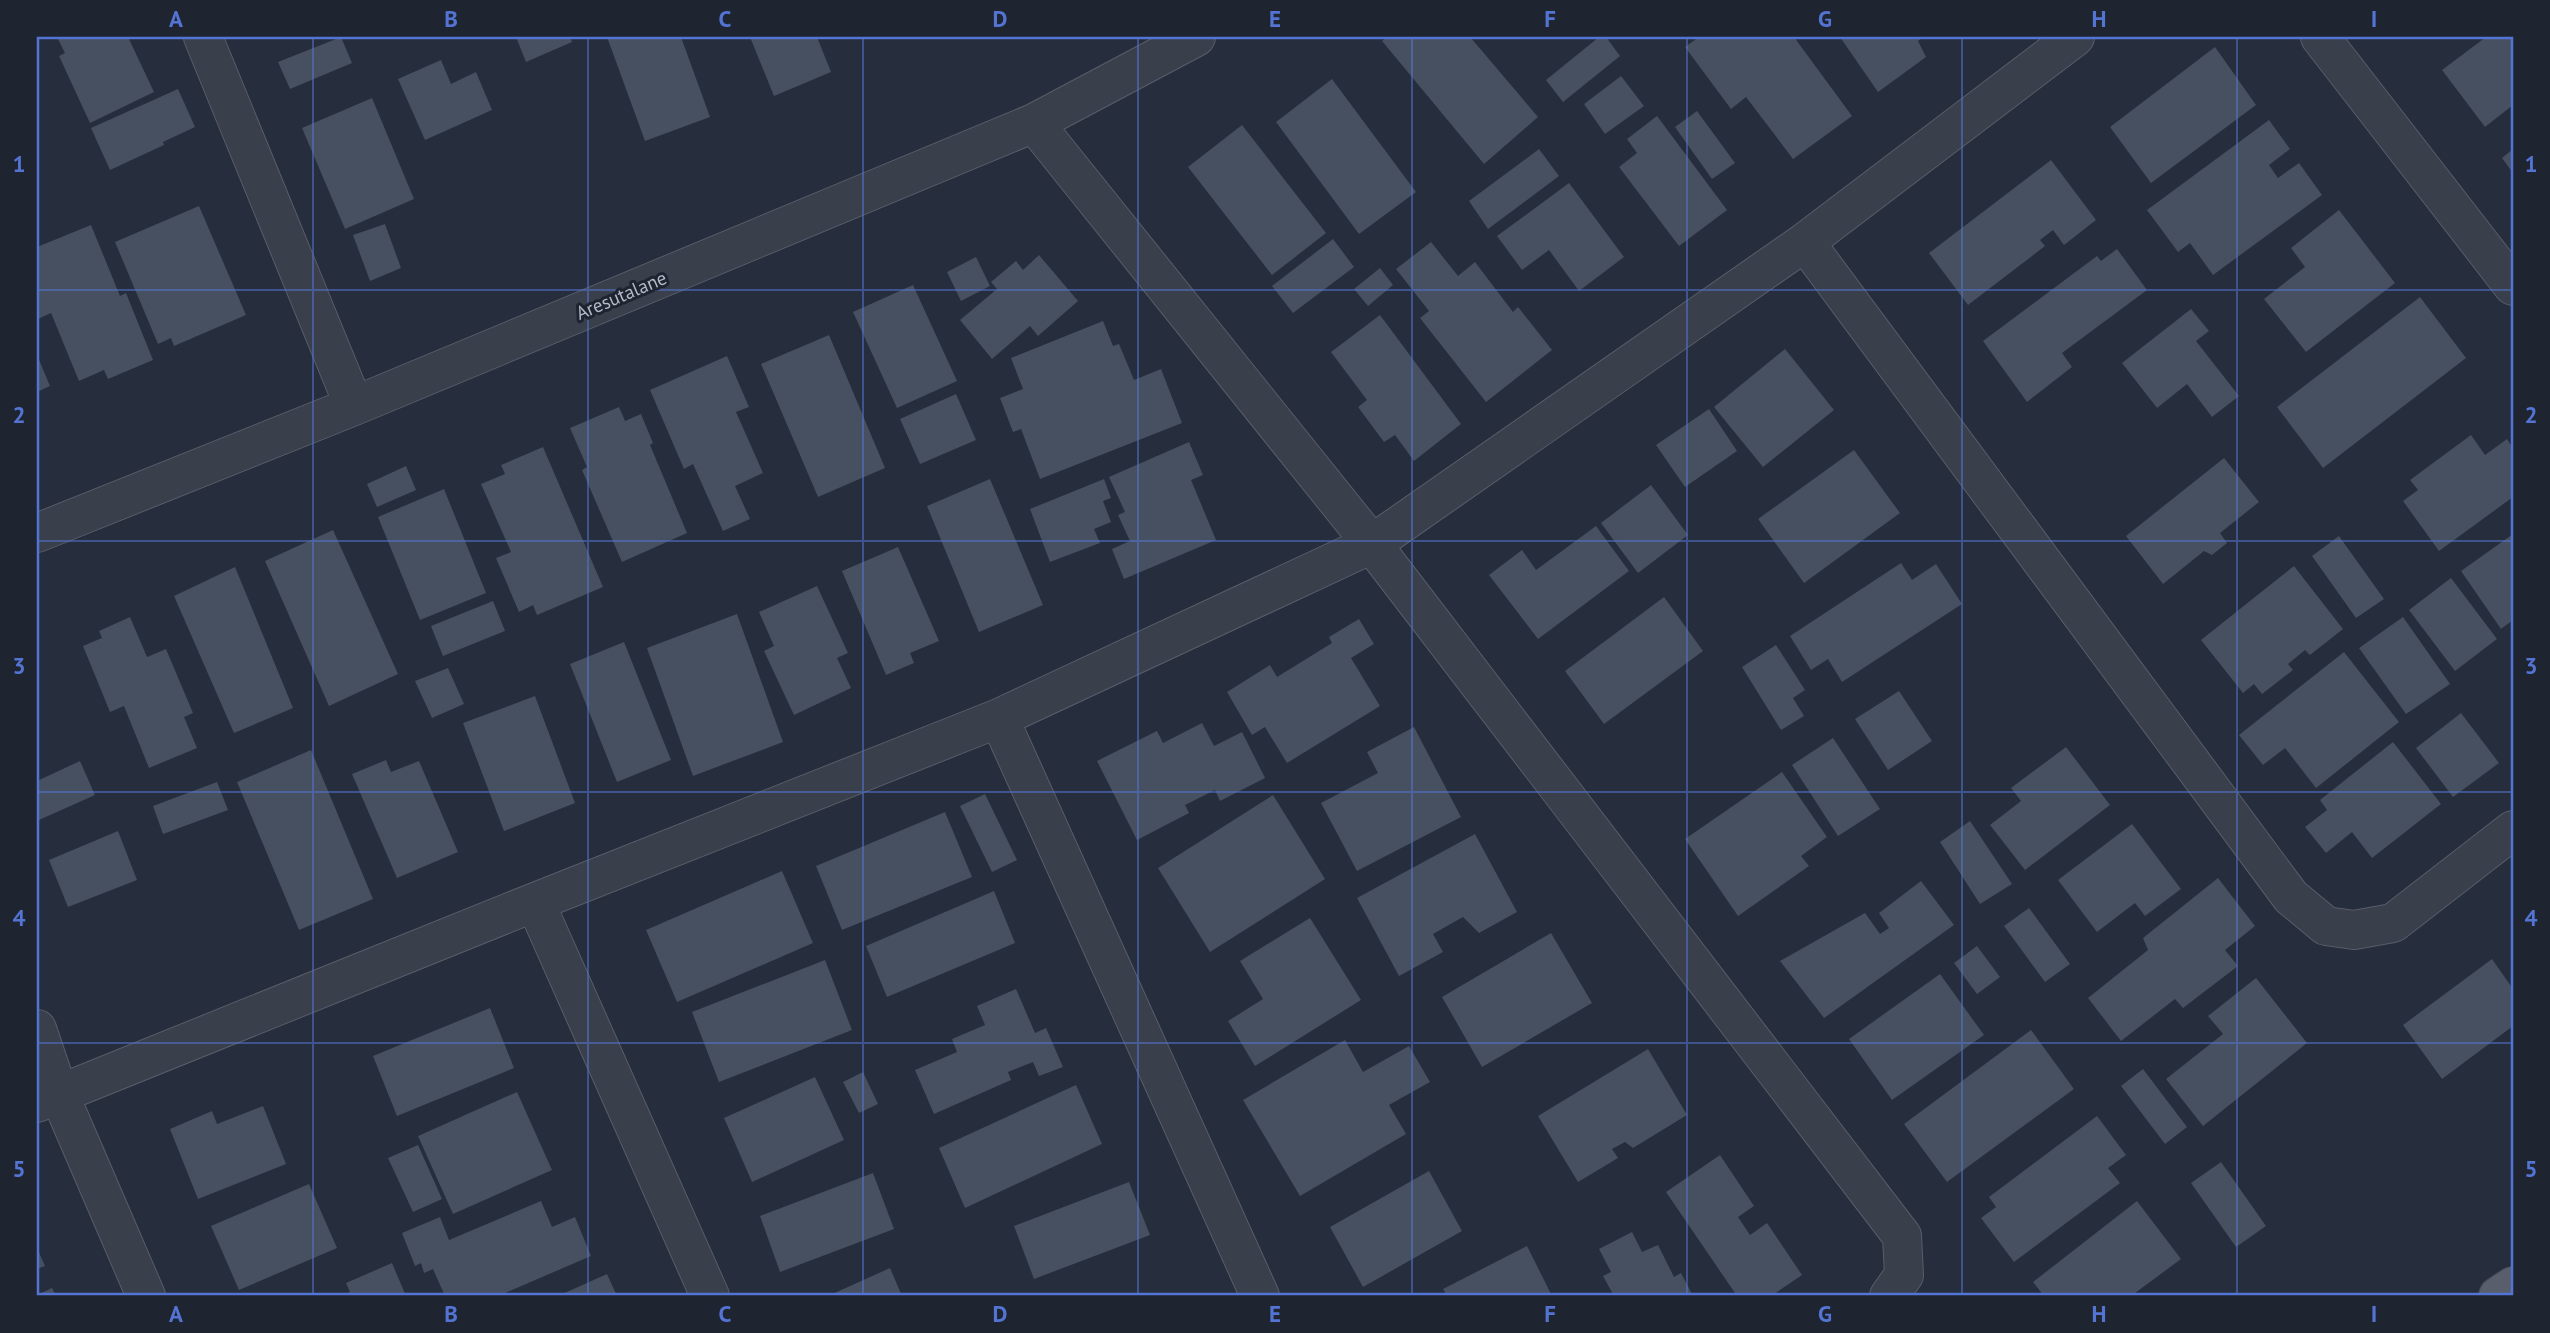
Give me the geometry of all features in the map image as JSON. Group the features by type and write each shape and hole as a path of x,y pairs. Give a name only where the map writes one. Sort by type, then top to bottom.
{"main road":[{"path":"2498,1296 2513,1286"}],"street":[{"path":"203,37 354,406"},
{"name":"Aresutalane","path":"37,533 354,406 1034,123 1196,37"},
{"path":"48,1099 535,901 999,718 1372,544 1805,242 2075,37"},
{"path":"2320,37 2513,286"},
{"path":"1034,123 1372,544 1902,1236 1904,1275 1889,1296"},
{"path":"1805,242 2291,897 2326,926 2354,930 2393,923 2513,830"},
{"path":"999,718 1260,1296"},
{"path":"535,901 710,1296"},
{"path":"37,1030 48,1099 146,1296"}],"building":[{"path":"57,37 128,37 154,92 90,123 59,56 65,53"},
{"path":"341,37 352,63 290,89 278,62"},
{"path":"516,37 570,37 572,42 526,62"},
{"path":"607,37 681,37 710,117 645,141"},
{"path":"750,37 817,37 831,72 774,96"},
{"path":"1387,37 1473,37 1471,38 1538,117 1484,164 1382,41"},
{"path":"1599,37 1606,37 1620,56 1563,102 1546,80"},
{"path":"1699,37 1794,37 1852,116 1793,159 1746,97 1731,109 1685,47"},
{"path":"1840,37 1924,37 1918,41 1926,57 1878,92"},
{"path":"2486,37 2513,37 2513,105 2485,127 2442,70"},
{"path":"2215,47 2256,105 2151,183 2110,127"},
{"path":"441,60 451,84 476,72 492,110 425,140 398,79"},
{"path":"1621,76 1644,106 1605,134 1584,104"},
{"path":"1332,79 1416,192 1359,234 1276,122"},
{"path":"178,89 195,127 110,170 91,128"},
{"path":"372,98 414,199 345,229 302,128"},
{"path":"1697,111 1735,163 1712,179 1675,127"},
{"path":"1657,116 1727,210 1679,246 1619,167 1637,153 1627,139"},
{"path":"2269,120 2290,149 2269,165 2278,178 2299,163 2322,195 2213,275 2190,243 2178,252 2147,210"},
{"path":"1242,125 1326,233 1272,275 1188,167"},
{"path":"1539,149 1559,176 1488,229 1469,201"},
{"path":"2513,149 2513,173 2502,158"},
{"path":"2051,160 2096,220 2064,245 2053,230 2040,240 2045,246 1968,305 1929,253"},
{"path":"1569,183 1624,257 1579,291 1549,250 1522,270 1497,236"},
{"path":"199,206 246,315 174,346 171,338 158,344 115,242"},
{"path":"2339,210 2395,283 2306,352 2264,299 2305,267 2291,248"},
{"path":"385,224 401,268 370,281 353,235"},
{"path":"91,225 120,296 126,293 153,360 108,379 104,370 79,381 51,313 38,319 37,317 37,247"},
{"path":"1333,239 1354,267 1293,313 1272,286"},
{"path":"1431,242 1458,276 1475,262 1513,312 1518,307 1552,350 1486,402 1420,318 1429,311 1396,269"},
{"path":"2117,249 2147,290 2062,353 2072,367 2027,402 1983,341 2097,256 2101,261"},
{"path":"1039,255 1078,301 1038,336 1030,326 992,359 960,320 997,289 991,282 1016,261 1023,270"},
{"path":"976,257 990,286 961,301 947,272"},
{"path":"1380,268 1393,285 1368,306 1354,289"},
{"path":"913,285 957,381 897,408 853,312"},
{"path":"2420,297 2466,358 2323,468 2277,407"},
{"path":"2191,309 2209,331 2196,341 2239,396 2212,417 2187,384 2157,408 2122,363"},
{"path":"1380,315 1461,424 1414,461 1395,435 1384,442 1358,407 1367,400 1331,352"},
{"path":"1103,321 1113,346 1119,344 1134,380 1161,369 1182,423 1040,479 1021,429 1013,432 1000,398 1023,389 1011,358"},
{"path":"829,335 885,468 818,497 761,364"},
{"path":"1785,349 1834,410 1763,467 1714,407"},
{"path":"37,355 50,386 37,392"},
{"path":"727,356 749,407 736,412 763,473 735,486 750,519 723,531 693,464 684,469 650,390"},
{"path":"956,394 976,440 920,464 900,419"},
{"path":"619,407 625,421 641,414 653,443 650,445 687,533 622,562 582,470 587,467 570,428"},
{"path":"1709,409 1737,451 1685,487 1656,445"},
{"path":"2471,435 2485,455 2507,439 2513,448 2513,497 2439,551 2403,501 2418,490 2410,480"},
{"path":"1189,442 1203,475 1191,480 1216,540 1124,579 1112,549 1130,541 1118,515 1125,512 1109,477"},
{"path":"543,447 603,587 537,615 533,605 519,612 496,558 511,552 481,484 505,474 501,465"},
{"path":"1854,450 1900,513 1804,583 1758,519"},
{"path":"2224,458 2259,502 2220,533 2227,543 2212,555 2204,551 2163,584 2126,536"},
{"path":"406,466 416,490 377,507 367,484"},
{"path":"990,479 1043,605 979,632 927,506"},
{"path":"1104,479 1111,498 1103,501 1111,522 1094,529 1100,543 1050,562 1030,509"},
{"path":"1651,485 1688,535 1638,573 1601,523"},
{"path":"444,489 486,593 420,620 378,517"},
{"path":"1596,526 1629,571 1538,639 1489,575 1522,550 1536,570"},
{"path":"333,530 398,674 329,706 265,561"},
{"path":"2513,534 2513,620 2501,629 2461,571"},
{"path":"2339,536 2384,599 2356,618 2312,556"},
{"path":"898,547 939,641 910,653 914,663 886,675 842,571"},
{"path":"1901,563 1912,580 1936,564 1962,604 1842,682 1828,659 1811,670 1790,636"},
{"path":"2294,566 2343,629 2310,655 2305,650 2288,664 2293,670 2262,694 2254,684 2243,693 2201,640"},
{"path":"235,567 293,708 234,733 174,596"},
{"path":"2451,578 2497,639 2455,671 2409,610"},
{"path":"817,586 848,653 837,658 851,688 794,715 764,651 774,646 759,612"},
{"path":"1664,597 1703,651 1604,724 1565,671"},
{"path":"493,601 505,631 443,656 431,626"},
{"path":"737,614 783,742 693,776 647,648"},
{"path":"130,617 147,657 166,649 193,713 184,717 197,748 149,768 124,706 110,712 83,646 102,638 99,631"},
{"path":"2403,617 2450,684 2406,714 2359,648"},
{"path":"1359,619 1374,644 1351,658 1380,706 1287,763 1265,727 1252,735 1227,692 1270,665 1277,677 1332,643 1329,637"},
{"path":"624,642 671,760 617,782 570,664"},
{"path":"1776,645 1805,690 1793,698 1804,716 1781,730 1742,667"},
{"path":"2344,652 2399,722 2316,788 2285,748 2263,765 2239,735"},
{"path":"448,668 464,704 432,718 415,681"},
{"path":"1899,691 1932,741 1888,770 1855,719"},
{"path":"535,696 575,803 504,831 463,723"},
{"path":"2461,713 2499,763 2453,797 2416,748"},
{"path":"1202,723 1214,746 1242,732 1265,778 1220,801 1215,790 1185,805 1189,813 1137,840 1097,761 1157,731 1163,743"},
{"path":"1414,727 1461,817 1357,871 1321,803 1378,773 1367,752"},
{"path":"1833,738 1880,809 1838,836 1792,765"},
{"path":"2393,742 2441,804 2372,858 2352,832 2326,853 2305,827 2327,810 2320,800"},
{"path":"2066,747 2110,805 2025,870 1990,825 2021,801 2011,788"},
{"path":"311,750 373,899 299,930 237,782"},
{"path":"386,760 391,772 419,761 458,852 397,878 352,774"},
{"path":"80,761 95,795 39,820 37,781"},
{"path":"1782,772 1827,837 1801,856 1809,866 1738,916 1685,839"},
{"path":"217,782 228,810 163,834 153,806"},
{"path":"985,794 1017,860 992,872 960,806"},
{"path":"1273,795 1325,879 1210,952 1158,868"},
{"path":"945,812 972,877 842,930 816,866"},
{"path":"1970,821 2012,884 1980,904 1940,842"},
{"path":"2132,824 2181,889 2145,916 2135,903 2097,932 2058,880"},
{"path":"118,831 137,880 68,907 49,860"},
{"path":"1475,834 1517,912 1479,933 1463,917 1433,934 1443,952 1399,976 1357,898"},
{"path":"782,871 813,943 677,1002 646,930"},
{"path":"2218,878 2255,926 2225,950 2238,966 2183,1008 2175,999 2121,1041 2088,998 2148,950 2143,938"},
{"path":"1921,881 1954,925 1824,1018 1780,961 1865,913 1880,934 1889,928 1879,913"},
{"path":"994,891 1015,943 887,997 866,946"},
{"path":"2029,908 2070,964 2045,982 2004,926"},
{"path":"1310,918 1361,1000 1255,1066 1228,1021 1263,999 1240,961"},
{"path":"1551,933 1592,1003 1482,1067 1442,997"},
{"path":"1977,946 2000,977 1977,994 1954,963"},
{"path":"2492,959 2513,989 2513,1026 2442,1079 2403,1025"},
{"path":"825,960 852,1030 719,1082 692,1012"},
{"path":"1940,974 1984,1035 1892,1100 1849,1039"},
{"path":"2256,978 2307,1043 2203,1126 2166,1079 2223,1034 2208,1016"},
{"path":"1016,989 1035,1033 1046,1028 1063,1067 1039,1076 1033,1062 1008,1072 1011,1080 934,1114 915,1070 957,1052 952,1039 985,1025 977,1006"},
{"path":"490,1008 514,1068 397,1116 373,1056"},
{"path":"2031,1030 2074,1089 1947,1182 1904,1124"},
{"path":"1345,1040 1363,1072 1409,1046 1430,1082 1389,1105 1406,1134 1300,1196 1243,1100"},
{"path":"1648,1049 1687,1115 1633,1148 1625,1142 1612,1149 1618,1158 1578,1182 1538,1116"},
{"path":"2143,1069 2187,1127 2165,1144 2121,1086"},
{"path":"863,1072 878,1104 859,1113 843,1082"},
{"path":"815,1077 844,1140 752,1182 724,1118"},
{"path":"1076,1085 1102,1144 965,1208 939,1148"},
{"path":"517,1092 552,1170 453,1214 418,1136"},
{"path":"263,1106 286,1164 198,1199 170,1129 212,1111 217,1124"},
{"path":"2097,1116 2126,1155 2108,1168 2120,1183 2014,1262 1981,1218 1996,1207 1989,1197"},
{"path":"418,1145 442,1199 413,1212 388,1158"},
{"path":"1720,1155 1754,1206 1738,1217 1750,1235 1767,1223 1802,1275 1771,1296 1737,1296 1666,1192"},
{"path":"2221,1162 2266,1226 2236,1247 2191,1183"},
{"path":"1429,1171 1462,1231 1363,1287 1330,1227"},
{"path":"873,1173 894,1229 780,1272 760,1216"},
{"path":"1129,1182 1150,1235 1034,1279 1014,1226"},
{"path":"309,1184 337,1248 239,1290 211,1226"},
{"path":"541,1201 552,1227 575,1217 591,1256 498,1296 445,1296 433,1269 424,1273 421,1263 415,1266 402,1233 440,1217 449,1240"},
{"path":"2137,1201 2181,1259 2131,1296 2044,1296 2033,1282"},
{"path":"1632,1232 1642,1252 1658,1245 1674,1277 1681,1273 1693,1296 1614,1296 1603,1276 1611,1272 1599,1249"},
{"path":"1527,1246 1552,1296 1447,1296 1443,1289"},
{"path":"37,1248 45,1266 37,1269"},
{"path":"392,1263 406,1296 341,1296 350,1292 346,1283"},
{"path":"890,1268 902,1296 828,1296"},
{"path":"607,1274 617,1296 558,1296"},
{"path":"52,1288 56,1296 37,1296 37,1295"}]}
